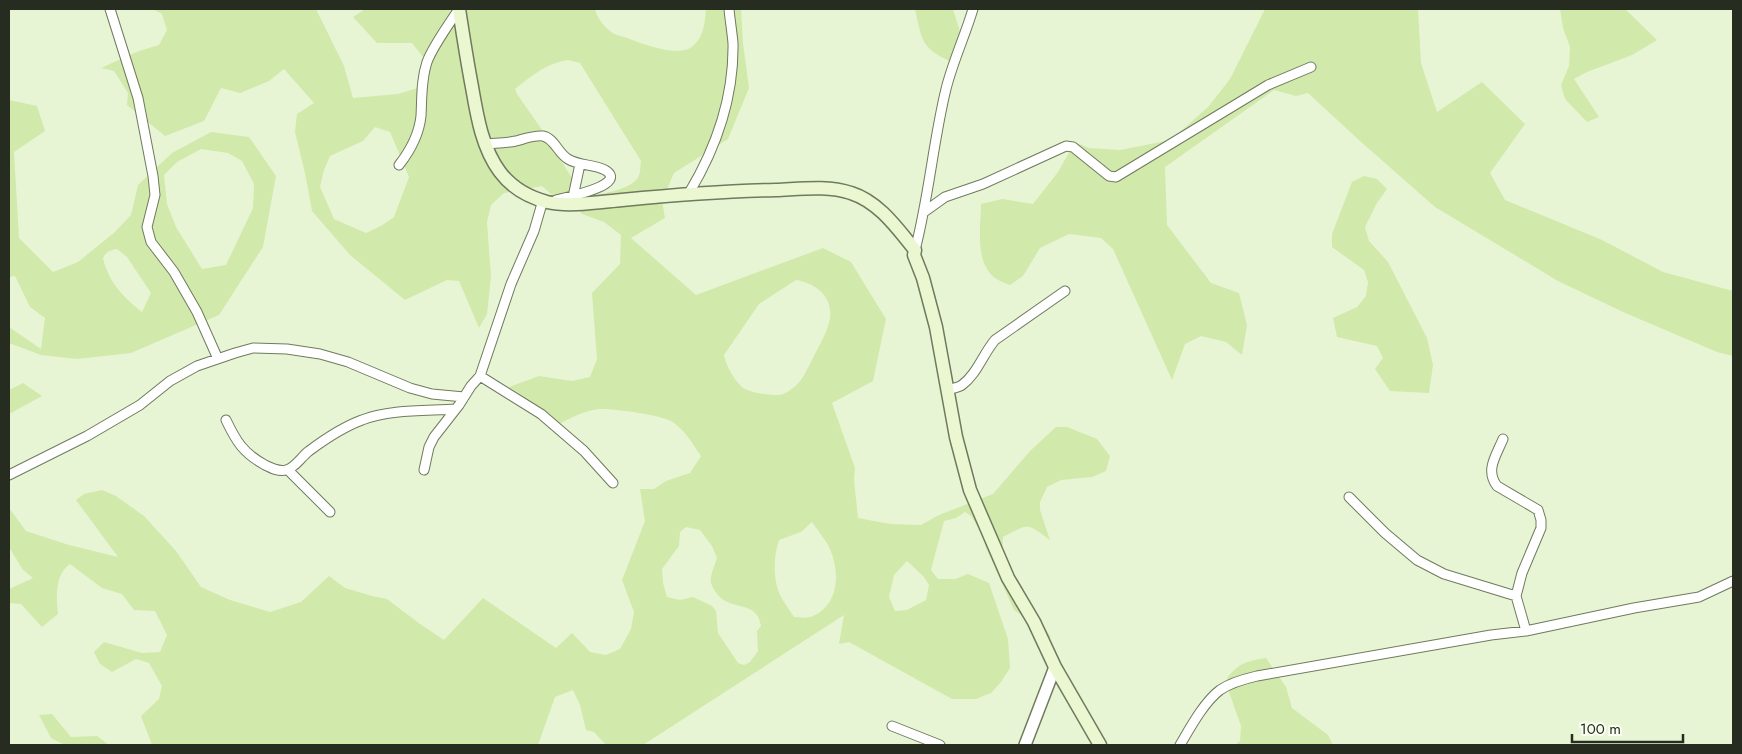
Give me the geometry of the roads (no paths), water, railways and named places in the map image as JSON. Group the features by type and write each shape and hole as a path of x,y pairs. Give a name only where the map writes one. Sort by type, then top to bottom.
{"main road":[{"path":"459,9 478,121 485,144 492,160 510,183 520,192 545,201 579,203 741,190 833,189 852,193 871,203 884,213 915,250 914,255 923,278 936,327 956,437 970,490 1008,578 1034,622 1055,668 1100,745"}],"street":[{"path":"110,9 138,98 153,176 155,195 147,228 151,242 174,272 197,312 218,358"},
{"path":"399,165 416,138 427,62 459,9"},
{"path":"689,193 715,140 724,113 732,75 729,9"},
{"path":"915,250 947,88 973,9"},
{"path":"924,212 945,197 983,184 1066,146 1073,147 1109,176 1116,177 1268,85 1311,67"},
{"path":"424,470 429,447 434,437 480,376 508,292 545,201 573,197 604,185 610,178 606,170 569,160 560,154 550,140 544,136 485,144"},
{"path":"573,197 580,164"},
{"path":"947,390 961,386 972,376 987,350 996,340 1065,291"},
{"path":"9,475 87,436 140,405 170,381 197,366 253,348 287,349 320,354 348,362 410,388 432,394 464,397"},
{"path":"480,376 541,414 584,451 613,483"},
{"path":"288,470 307,452 326,438 360,420 380,415 456,409"},
{"path":"226,420 234,436 248,454 272,468 288,470 330,512"},
{"path":"1502,439 1490,472 1493,480 1497,486 1538,510 1541,520 1541,528 1522,573 1516,596 1526,631"},
{"path":"1349,497 1385,533 1417,560 1444,574 1516,596"},
{"path":"1180,745 1211,697 1221,689 1238,681 1362,657 1491,635 1526,631 1634,608 1699,597 1733,581"},
{"path":"1025,745 1055,668"},
{"path":"892,726 940,745"}]}
